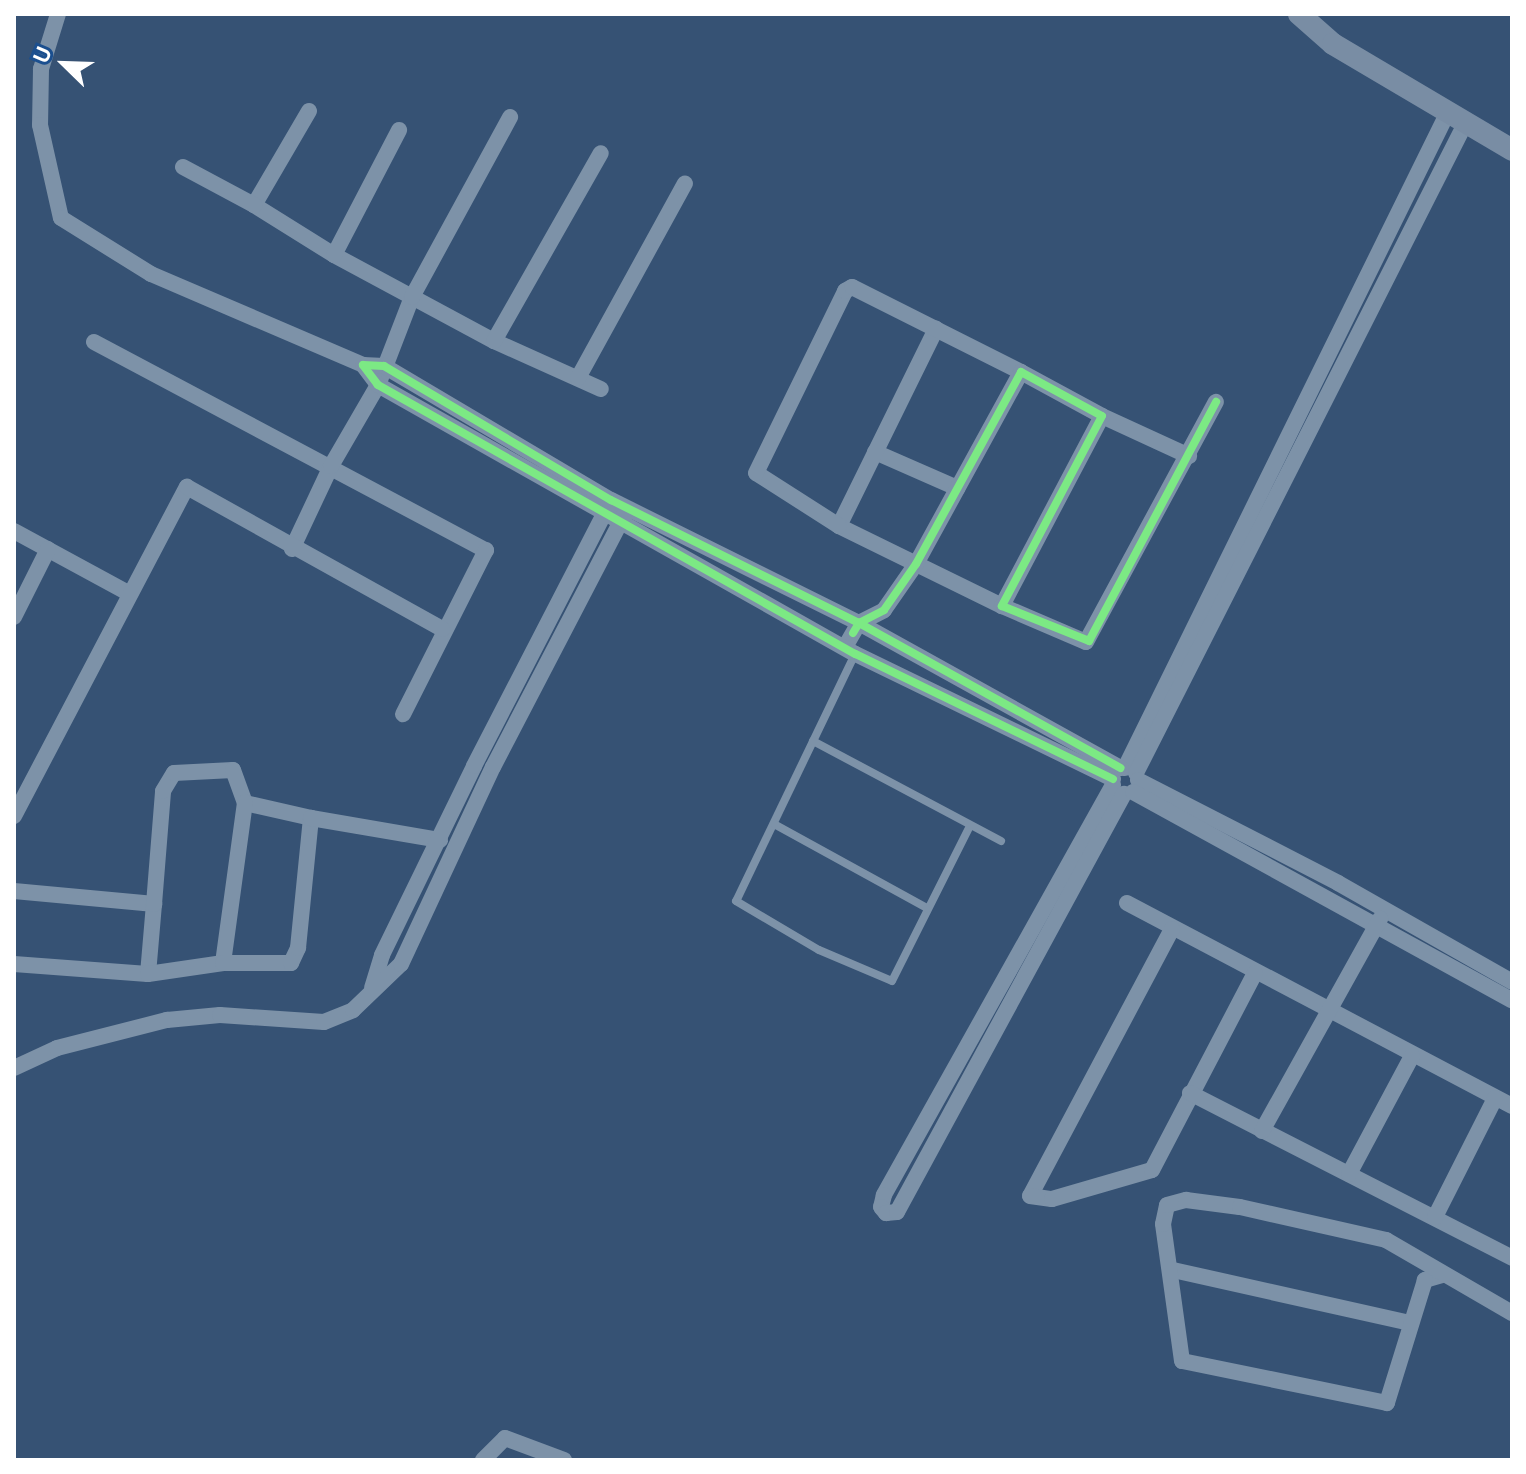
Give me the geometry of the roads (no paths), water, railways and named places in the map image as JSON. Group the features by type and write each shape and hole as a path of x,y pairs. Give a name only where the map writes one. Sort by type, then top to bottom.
{"main road":[{"path":"1299,14 1333,44 1512,150"}],"street":[{"path":"58,14 41,69 40,125 61,218 151,274 363,365 384,366 616,512 850,650 1125,780 1385,910 1512,982"},
{"path":"254,205 309,111"},
{"path":"292,549 331,466 378,385 412,297 510,117"},
{"path":"1125,780 884,1195 881,1207 886,1213 897,1212 1125,780 1456,119"},
{"path":"334,255 399,130"},
{"path":"494,341 601,153"},
{"path":"183,167 254,205 334,255 494,341 601,389"},
{"path":"578,378 685,183"},
{"path":"1189,456 1102,416 864,289 845,291 758,465 760,479 839,526 1002,606 1089,641 1189,456 1216,402"},
{"path":"839,526 936,329"},
{"path":"94,342 486,550 442,629 403,714"},
{"path":"363,365 378,385 616,512 859,623 1375,926 1512,1000"},
{"path":"850,650 859,623 884,610 916,564 1021,372"},
{"path":"1002,606 1102,416"},
{"path":"875,452 957,488"},
{"path":"14,816 128,593 187,487 292,549 442,629"},
{"path":"372,989 382,955 440,840 616,512"},
{"path":"14,1068 57,1048 167,1020 220,1015 324,1022 353,1010 401,964 616,512"},
{"path":"14,531 128,593"},
{"path":"14,617 48,549"},
{"path":"883,666 892,645 884,610"},
{"path":"148,974 168,777 233,770 245,803 223,963"},
{"path":"245,803 311,818 440,840"},
{"path":"14,964 148,974 223,963 294,959 311,818"},
{"path":"14,891 154,904"},
{"path":"1127,903 1325,1011 1512,1106"},
{"path":"1262,1131 1325,1011 1385,910"},
{"path":"1172,929 1030,1196 1052,1199 1152,1170 1255,973"},
{"path":"1349,1174 1412,1056"},
{"path":"1190,1093 1512,1258"},
{"path":"1435,1217 1495,1098"},
{"path":"1442,1275 1425,1280 1387,1403 1182,1361 1173,1270 1163,1224 1167,1205 1186,1200 1386,1240 1512,1313"},
{"path":"1173,1270 1411,1323"},
{"path":"483,1460 505,1438 564,1460"}],"lane":[{"path":"850,650 813,741 736,901 819,950 892,981 970,826"},
{"path":"813,741 1001,841"},
{"path":"774,824 927,908"}]}
